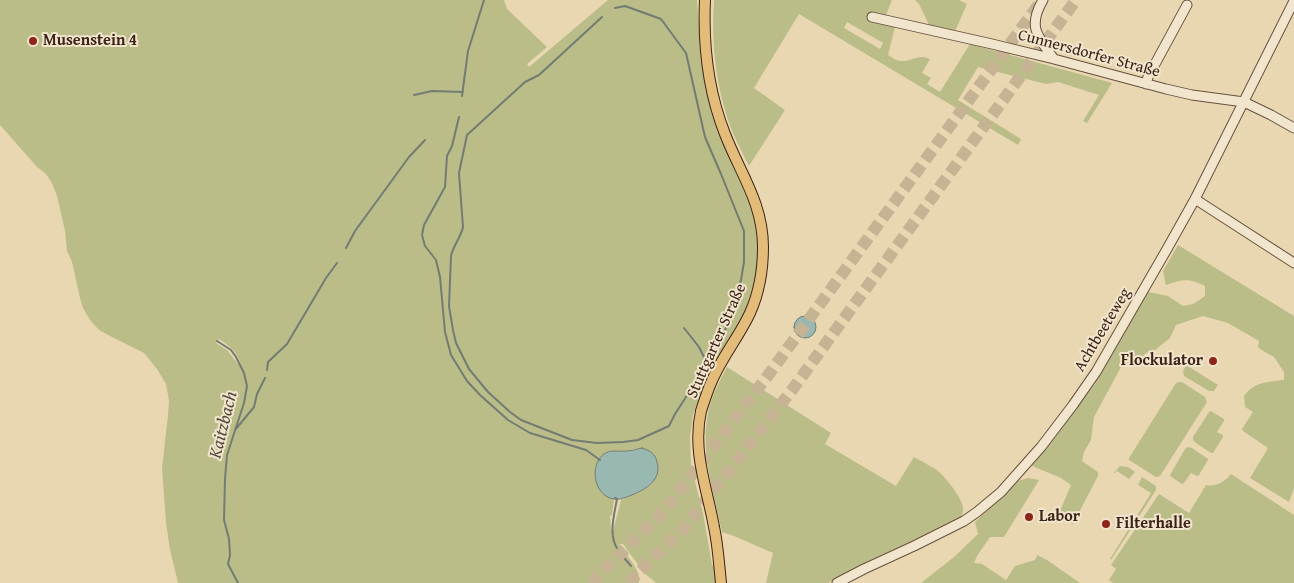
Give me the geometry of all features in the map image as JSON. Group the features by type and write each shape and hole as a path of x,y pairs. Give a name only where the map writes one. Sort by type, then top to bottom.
{"main road":[{"name":"Stuttgarter Straße","path":"705,0 706,49 709,80 715,108 724,134 750,186 757,206 762,228 763,246 762,267 754,300 746,320 711,382 701,412 699,427 698,448 700,468 715,528 721,583"}],"street":[{"path":"1043,0 1037,10 1034,21 1036,32 1054,59"},
{"name":"Achtbeeteweg","path":"837,583 964,521 1000,492 1041,447 1096,372 1195,199 1294,1"},
{"path":"1146,84 1148,77 1188,5"},
{"name":"Cunnersdorfer Straße","path":"872,18 992,44 1192,95 1244,102 1294,128"},
{"path":"1195,199 1294,264"}],"green space":[{"path":"0,0 504,0 507,9 547,47 527,64 529,67 608,0 697,0 702,66 712,113 718,132 752,207 758,248 757,268 745,311 713,366 693,414 690,437 691,466 703,513 712,565 716,564 717,583 656,583 644,573 623,544 620,544 636,568 639,583 178,583 166,523 162,468 169,401 166,384 144,353 99,330 90,320 80,298 72,262 67,251 65,231 57,196 52,183 46,174 37,167 0,125","holes":["219,339 233,350 241,365 227,350 216,343","635,449 658,470 648,486 621,500 613,531 611,529 610,516 612,515 614,499 606,496 599,487 595,469 602,457 610,451 629,451"]},
{"path":"714,0 892,0 884,20 896,23 888,55 900,61 918,57 930,59 922,73 931,78 927,84 940,92 970,44 1112,83 1087,123 1083,121 1099,95 1058,82 1046,84 978,67 958,100 1021,139 1018,145 799,14 754,88 785,110 749,166 732,131 718,83 713,17","holes":["847,22 883,43 880,49 844,28"]},
{"path":"915,0 959,0 967,4 953,36 932,31 919,4"},
{"path":"1178,245 1294,316 1294,488 1289,502 1250,478 1268,448 1242,429 1253,412 1245,407 1244,396 1257,385 1284,380 1284,372 1274,357 1258,347 1259,341 1228,323 1203,316 1176,325 1170,338 1154,351 1146,353 1136,364 1122,365 1094,417 1091,440 1084,452 1082,461 1098,472 1098,476 1073,524 1067,520 1069,517 1060,511 1071,485 1061,478 1032,466 1095,384 1148,292 1168,296 1183,306 1193,304 1205,296 1205,286 1195,282 1182,281 1166,285 1163,271"},
{"path":"1186,365 1218,385 1214,391 1209,391 1184,376 1183,371"},
{"path":"727,367 831,433 825,444 896,486 914,457 933,468 946,479 962,502 963,512 961,516 949,525 828,583 766,583 773,553 722,532 709,473 706,428 709,407"},
{"path":"1179,382 1205,397 1207,402 1160,476 1156,477 1129,460 1129,458 1176,383"},
{"path":"1211,411 1224,419 1217,432 1223,435 1223,437 1213,453 1193,440 1193,437"},
{"path":"1188,447 1208,460 1199,475 1191,473 1182,484 1170,475"},
{"path":"1120,466 1128,467 1135,472 1129,479 1117,471 1114,473"},
{"path":"1231,474 1294,515 1294,583 1113,583 1109,580 1116,569 1111,565 1159,494 1189,513 1206,485 1220,483"},
{"path":"1142,477 1156,486 1156,490 1111,560 1151,493 1138,485"},
{"path":"1028,478 1039,480 1004,537 990,537 974,563 982,564 1006,580 1015,566 1035,560 1037,555 1080,583 921,583 954,557 978,534 975,522 1018,481"}],"water":[{"path":"805,316 813,319 816,327 813,335 805,338 797,335 794,327 797,319"},
{"path":"642,448 652,453 657,462 657,474 652,483 637,493 621,499 613,499 604,495 597,484 595,471 597,464 604,454"}],"waterway":[{"path":"462,96 468,51 484,0"},
{"path":"602,17 539,75 525,82 467,135 459,173 463,227 451,256 449,306 456,343 469,369 488,392 521,420 572,440 597,443 638,440 669,426 721,343 741,280 744,262 744,231 705,137 686,53 661,19 625,6 615,8"},
{"path":"414,95 432,91 463,92"},
{"path":"459,117 452,146 447,156 445,187 424,225 422,235 425,246 436,260 440,277 445,332 451,355 467,381 508,420 530,433 586,450 600,460"},
{"path":"346,248 355,231 409,157 425,140"},
{"path":"267,370 268,362 287,344 337,263"},
{"path":"684,328 699,347 707,363"},
{"name":"Kaitzbach","path":"217,341 231,350 236,357 244,373 247,386 244,403 227,455 225,479 224,520 229,539 230,555 228,564 238,583"},
{"path":"235,430 254,407 257,394 265,378"},
{"path":"615,498 617,499 612,532 613,538 618,550 631,566"}],"tunnel":[{"path":"591,583 664,511 769,374 1042,0"},
{"path":"628,583 684,528 792,390 1076,0"}],"place":[{"name":"Musenstein 4","path":"33,41"},
{"name":"Flockulator","path":"1213,361"},
{"name":"Labor","path":"1029,517"},
{"name":"Filterhalle","path":"1106,524"}]}
